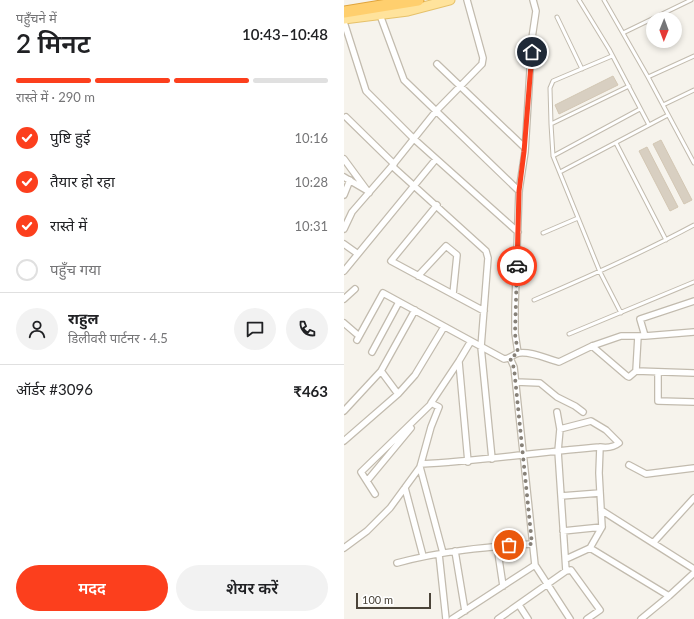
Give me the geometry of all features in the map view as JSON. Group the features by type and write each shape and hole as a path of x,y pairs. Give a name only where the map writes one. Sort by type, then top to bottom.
{"highway":[{"path":"344,12 418,0"}],"main road":[{"path":"344,20 408,11 450,0"}],"street":[{"path":"344,229 352,212 393,165 436,111 482,64 483,58 467,0"},
{"path":"518,353 515,334 519,191 525,148 532,38 536,11 533,0"},
{"path":"380,14 404,80 519,191"},
{"path":"344,20 366,91 414,139 518,232"},
{"path":"437,64 525,148"},
{"path":"346,117 414,186 437,205 486,251 488,258 481,347 492,459"},
{"path":"344,159 369,193"},
{"path":"344,271 436,159"},
{"path":"344,177 369,193"},
{"path":"344,195 350,180"},
{"path":"437,205 391,261 484,311"},
{"path":"344,244 358,254"},
{"path":"418,276 446,246 457,255 453,294"},
{"path":"345,297 355,289"},
{"path":"344,323 358,338 383,293 470,342 504,359 510,358 518,353 559,362 592,346 621,336 645,336 694,332"},
{"path":"645,336 640,319 694,300"},
{"path":"372,352 399,302"},
{"path":"344,410 380,371 415,310"},
{"path":"344,441 398,394 415,375 444,327"},
{"path":"636,371 638,336"},
{"path":"367,480 431,404 459,362 470,342"},
{"path":"592,346 627,376 636,371 658,373 694,373"},
{"path":"510,358 514,368 516,382 535,565 570,619"},
{"path":"459,362 468,462"},
{"path":"380,371 398,394"},
{"path":"658,373 658,401 694,402"},
{"path":"516,382 540,383 557,397 583,412"},
{"path":"344,548 367,531 390,508 421,466 431,427 439,407 431,404"},
{"path":"375,494 361,472 431,404"},
{"path":"557,412 560,429 558,450 566,571"},
{"path":"421,466 468,462 558,450 600,447 608,448 616,446 619,443 606,430 591,421 560,429"},
{"path":"566,559 590,548 602,527 600,447"},
{"path":"629,465 646,474 694,468"},
{"path":"421,466 441,553 446,619"},
{"path":"405,488 423,556"},
{"path":"561,496 600,493"},
{"path":"653,543 694,498"},
{"path":"601,510 694,569"},
{"path":"563,531 602,527"},
{"path":"397,563 423,556 455,551 532,544"},
{"path":"497,546 503,586"},
{"path":"590,548 669,596"},
{"path":"455,551 465,611"},
{"path":"452,619 535,565"},
{"path":"498,619 566,571 571,570 600,610 587,619"},
{"path":"641,619 694,573"},
{"path":"519,605 528,619"}],"lane":[{"path":"579,0 629,86 649,125"},
{"path":"604,0 648,77 694,163"},
{"path":"623,33 691,0"},
{"path":"557,18 582,69"},
{"path":"612,56 552,83 550,88 551,124 553,156 600,272 621,313"},
{"path":"648,77 694,56"},
{"path":"551,124 629,86"},
{"path":"663,105 694,90"},
{"path":"553,156 640,109"},
{"path":"560,172 668,115"},
{"path":"616,143 666,240"},
{"path":"689,155 694,152"},
{"path":"543,234 578,218"},
{"path":"534,300 600,272 694,225"},
{"path":"570,334 694,282"}],"building":[{"path":"613,76 618,85 559,114 555,105"},
{"path":"661,140 692,200 684,204 653,144"},
{"path":"647,147 678,207 670,211 639,151"}],"way so far":[{"path":"509,545 532,544 514,368 510,358 518,353 515,334 517,266"}],"route":[{"path":"517,266 519,191 524,152 532,52"}]}
